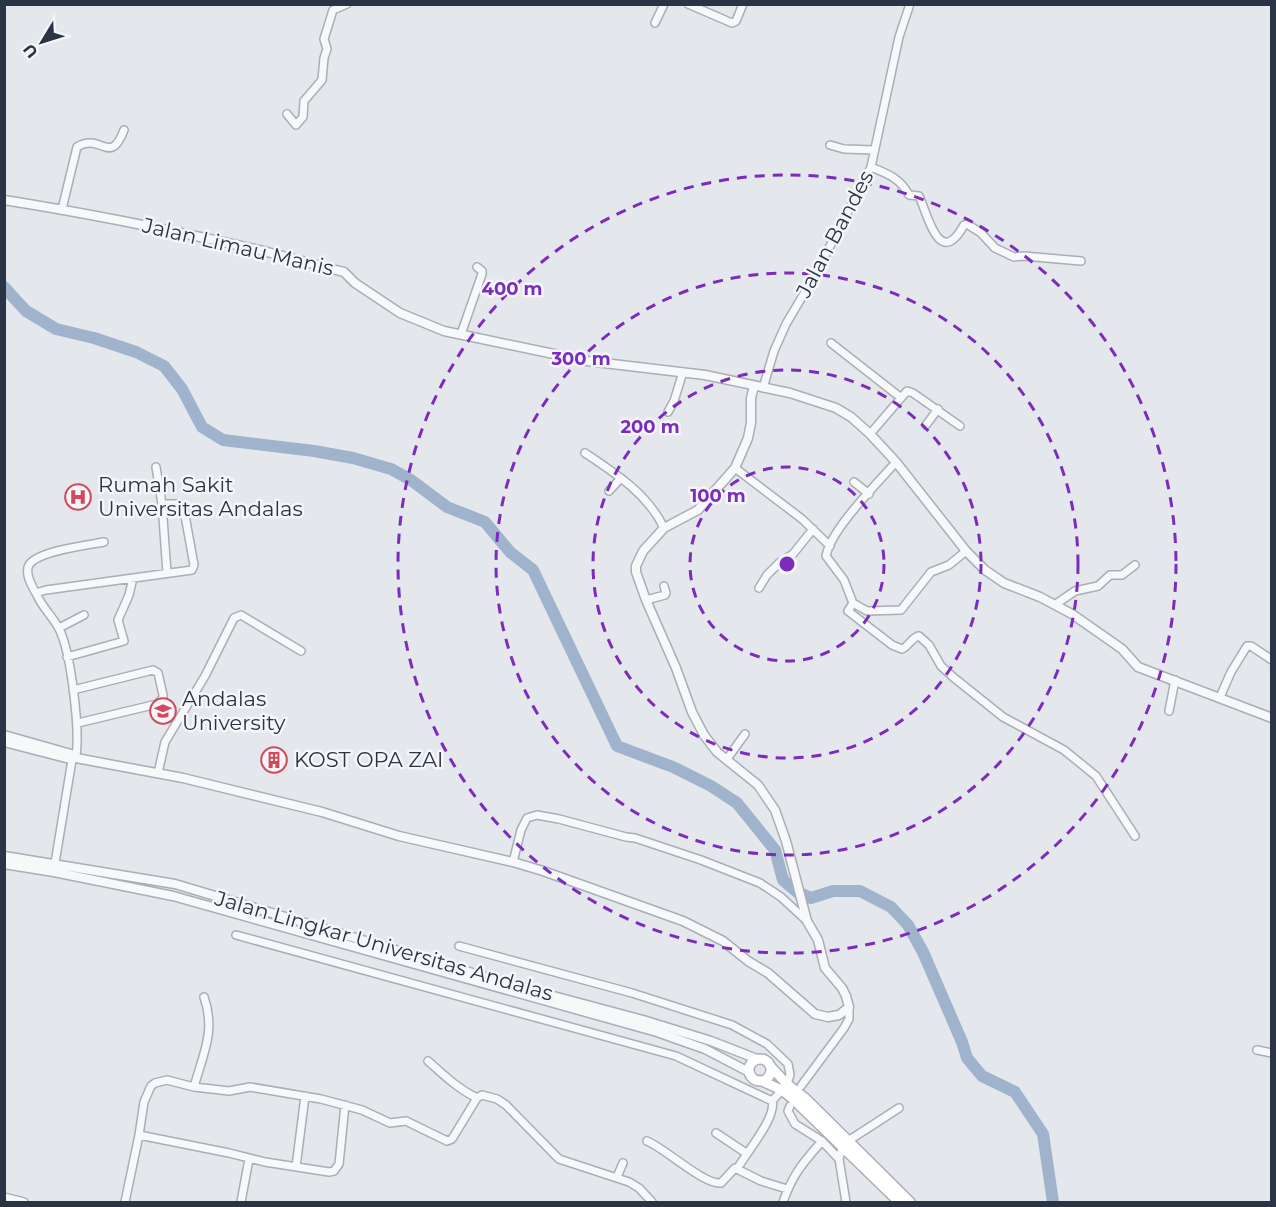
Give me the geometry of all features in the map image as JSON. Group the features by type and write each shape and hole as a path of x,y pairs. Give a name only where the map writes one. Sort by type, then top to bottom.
{"main road":[{"path":"785,1087 753,1079 749,1072 749,1065 757,1059 764,1059 785,1087 910,1203"},
{"path":"762,1081 769,1076 771,1067"},
{"path":"845,1144 899,1203"}],"street":[{"path":"287,114 296,125 303,117 304,101 322,80 327,49 324,39 333,10 347,4"},
{"path":"655,22 664,4"},
{"path":"688,4 703,8 732,23 736,21 743,4"},
{"name":"Jalan Bandes","path":"759,387 786,324 871,166 899,37 910,4"},
{"path":"62,209 77,147 87,143 114,147 118,145 124,130"},
{"path":"830,145 844,149 874,150"},
{"path":"871,166 902,183 909,195 919,196 930,226 937,237 943,240 953,240 967,224 981,233 1002,253 1014,257 1081,261"},
{"name":"Jalan Limau Manis","path":"4,200 62,209 249,247 344,273 400,313 427,326 588,361 683,372 790,393 829,405 851,417 870,434 896,462 966,551 994,577 1056,604 1122,649 1138,667 1272,718"},
{"path":"461,334 482,274 477,267"},
{"path":"831,343 900,397"},
{"path":"668,412 683,372"},
{"path":"759,387 752,398 752,423 748,438 735,468 698,510 664,527 643,551 636,566 636,572 692,712 712,747 758,785 769,799 786,841 807,921"},
{"path":"870,434 904,392 910,391 960,426"},
{"path":"926,425 938,409"},
{"path":"585,453 621,478 646,501 664,527"},
{"path":"896,462 838,529 826,556 844,579 853,603 867,611 901,610 931,572 949,565 966,551"},
{"path":"156,467 162,504 167,573"},
{"path":"735,468 813,529 830,546"},
{"path":"609,491 621,478"},
{"path":"854,482 869,494"},
{"path":"37,596 39,592 46,590 192,570 194,565 184,510 180,504 162,504"},
{"path":"759,588 767,575 793,554 813,529"},
{"path":"54,868 78,723 67,657 59,628 30,583 27,568 29,564 48,554 104,542"},
{"path":"1056,604 1075,591 1098,586 1110,575 1122,575 1135,565"},
{"path":"67,657 124,641 118,620 129,595 133,578"},
{"path":"646,600 666,594 664,586"},
{"path":"853,603 848,611 892,645 907,647 914,637 919,636 929,645 941,666 1003,717 1064,750 1096,776 1135,836"},
{"path":"59,628 84,615"},
{"path":"158,773 165,742 205,676 234,618 241,615 301,651"},
{"path":"1220,697 1231,672 1247,646 1251,646 1272,660"},
{"path":"73,690 153,670 158,673 163,695 157,704 78,723"},
{"path":"1169,711 1175,680"},
{"path":"727,759 745,734"},
{"path":"4,735 73,758"},
{"path":"4,742 73,758 158,773 322,812 399,836 513,862 683,921 723,941 748,961 768,973 815,1014 828,1017 839,1015 849,1008"},
{"path":"513,862 521,830 527,818 537,815 643,840 760,883 781,897 807,921 818,940 825,968 842,988 849,1008 849,1019 844,1028 801,1086"},
{"name":"Jalan Lingkar Universitas Andalas","path":"4,856 173,896 657,1032 705,1048 749,1072"},
{"name":"Jalan Lingkar Universitas Andalas","path":"4,864 54,868 175,884 505,982 644,1020 711,1041 757,1059"},
{"path":"236,935 676,1056 772,1101"},
{"path":"459,946 632,993 732,1025 767,1044 788,1064 790,1076 785,1087 772,1101 773,1111 769,1120 737,1169 732,1170 722,1184 714,1183 647,1141"},
{"path":"194,1087 209,1035 210,1021 204,997"},
{"path":"1257,1050 1272,1053"},
{"path":"428,1061 451,1082 477,1098"},
{"path":"124,1203 144,1102 151,1086 166,1080 194,1087 229,1091 250,1087 305,1096 362,1110 390,1123 406,1121 447,1141 452,1139 477,1098 482,1095 506,1105 559,1159 569,1164 617,1177 639,1188 652,1203"},
{"path":"296,1167 305,1096"},
{"path":"139,1135 249,1159 329,1172 336,1169 339,1164 345,1105"},
{"path":"790,1106 788,1111 795,1124 822,1141 839,1159"},
{"path":"846,1203 839,1159 845,1144 899,1108"},
{"path":"716,1133 746,1153"},
{"path":"783,1203 797,1170 822,1141"},
{"path":"241,1203 249,1159"},
{"path":"617,1177 623,1163"},
{"path":"737,1169 761,1181 787,1189"},
{"path":"4,1197 24,1203"}],"waterway":[{"path":"4,287 26,311 56,329 94,338 136,352 164,366 182,389 202,427 223,440 314,451 353,458 391,469 411,480 447,507 485,522 510,552 533,570 617,746 673,767 711,786 737,803 775,850 783,880 797,892 811,898 833,891 860,891 891,907 908,925 923,952 967,1058 982,1076 1015,1092 1043,1134 1053,1202"}],"place":[{"name":"Rumah Sakit Universitas Andalas","path":"78,497"},
{"name":"Andalas University","path":"163,711"},
{"name":"KOST OPA ZAI","path":"274,760"}]}
